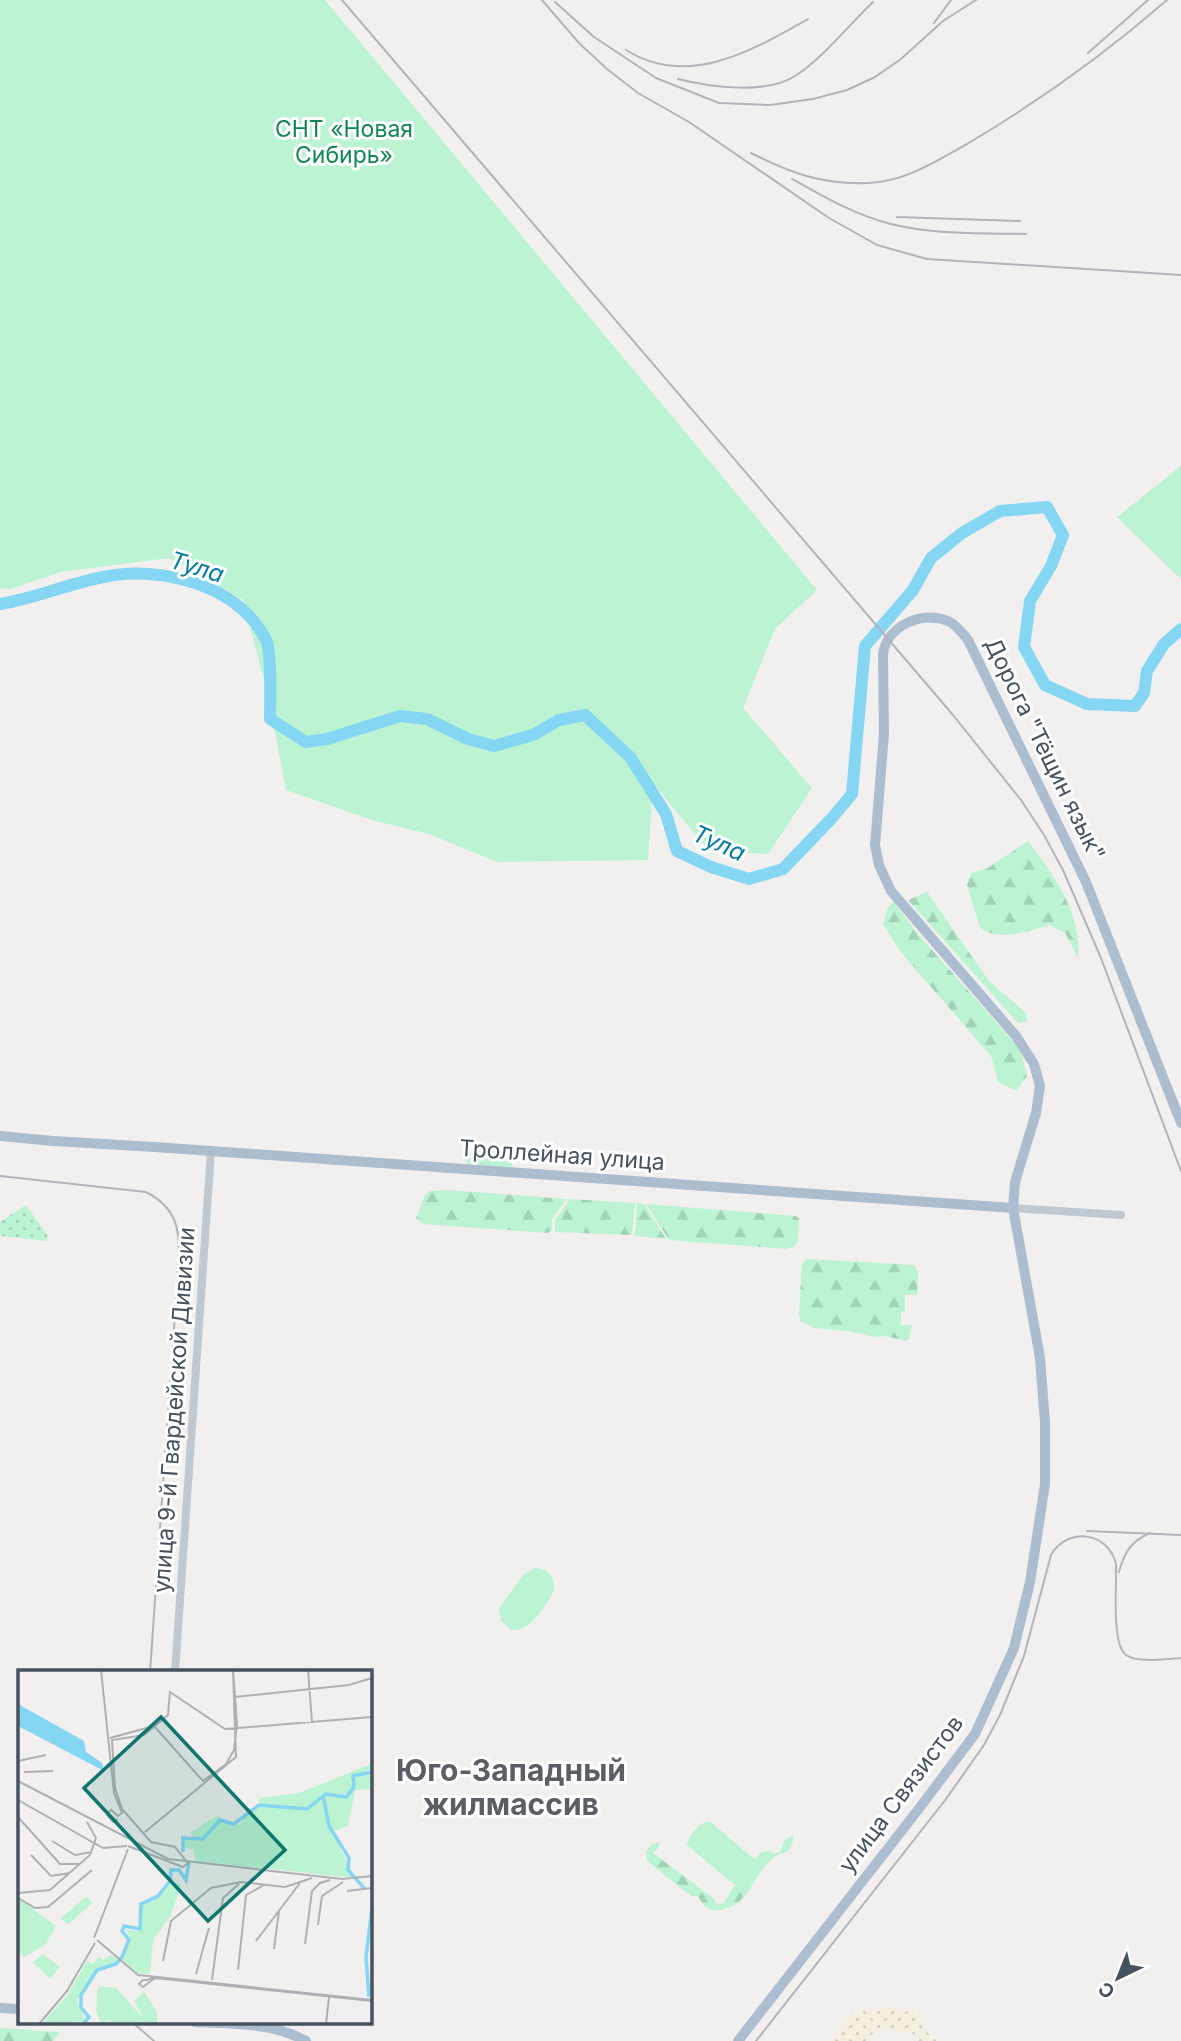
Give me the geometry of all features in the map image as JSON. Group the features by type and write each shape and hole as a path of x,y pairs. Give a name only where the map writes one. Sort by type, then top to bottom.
{"main road":[{"name":"Дорога \"Тёщин язык\"","path":"1013,1208 1015,1182 1036,1113 1040,1086 1034,1064 1016,1036 891,891 883,877 876,854 884,734 883,654 885,641 901,626 915,620 940,619 954,625 968,640 1086,882 1181,1123"},
{"name":"Троллейная улица","path":"0,1136 1013,1208"},
{"name":"улица Связистов","path":"738,2041 975,1734 1014,1648 1030,1582 1045,1472 1045,1422 1040,1358 1013,1208"},
{"path":"0,2008 18,2009"},
{"path":"232,2024 269,2026 306,2041"}],"street":[{"name":"улица 9-й Гвардейской Дивизии","path":"175,1670 211,1151"},
{"name":"Троллейная улица","path":"1013,1208 1121,1215"}],"green space":[{"name":"СНТ «Новая Сибирь»","path":"0,0 325,0 817,590 775,629 743,708 812,788 768,854 709,851 653,783 648,860 497,862 429,834 372,820 286,790 267,692 243,600 169,558 60,572 11,589 0,588"},
{"path":"1181,466 1181,579 1117,517"},
{"path":"1028,841 1056,881 1071,910 1076,926 1078,958 1065,933 1050,925 1005,935 980,928 967,885 971,873 986,869"},
{"path":"927,892 989,981 1026,1013 1027,1021 1018,1023 908,900"},
{"path":"894,902 916,932 1020,1049 1027,1076 1016,1091 998,1082 991,1056 899,950 883,924 888,907"},
{"path":"476,1147 503,1149 514,1168 467,1164 465,1158"},
{"path":"430,1191 567,1199 552,1219 552,1230 548,1233 423,1224 416,1218 425,1195"},
{"path":"570,1199 635,1203 632,1235 555,1232 555,1220"},
{"path":"637,1203 644,1204 666,1239 635,1236"},
{"path":"646,1204 796,1216 799,1219 798,1240 795,1246 787,1249 669,1240"},
{"path":"26,1205 48,1236 47,1241 0,1236 0,1222"},
{"path":"807,1259 915,1265 918,1274 917,1295 905,1295 905,1312 901,1312 901,1325 912,1325 909,1339 905,1341 886,1336 876,1337 815,1328 801,1321 799,1314 802,1264"},
{"path":"535,1568 550,1574 554,1590 532,1622 512,1630 501,1621 499,1608 523,1575"},
{"path":"707,1821 755,1860 737,1885 687,1845 694,1831"},
{"path":"792,1835 794,1837 788,1851 777,1855 766,1865 738,1903 719,1910 706,1907 698,1896 691,1896 647,1861 646,1852 652,1844 659,1843 653,1853 712,1897 718,1905 724,1903 761,1852 780,1852 784,1841"},
{"path":"0,2028 60,2032 53,2041 0,2041"}],"sand":[{"path":"888,2007 919,2011 925,2030 937,2041 919,2041 917,2035 878,2028 866,2041 831,2041 852,2012"}],"waterway":[{"name":"Тула","path":"0,604 90,580 125,574 172,577 217,592 237,605 253,621 266,640 270,666 270,719 306,742 327,739 400,716 427,719 468,739 494,746 533,735 559,720 585,715 630,757 666,814 677,851 711,867 749,879 783,869 852,794 865,646 913,590 931,558 962,533 1000,511 1047,507 1063,535 1051,566 1030,601 1024,647 1045,685 1087,704 1135,706 1144,693 1147,671 1164,644 1181,629"}],"tram line":[{"path":"0,1176 146,1192 166,1207 176,1225 178,1270 150,1670"},
{"path":"1087,1531 1181,1535"},
{"path":"1119,1572 1129,1548 1150,1533"},
{"path":"756,2041 946,1799 984,1745 1000,1715 1024,1656 1051,1555 1058,1546 1076,1537 1086,1537 1096,1539 1112,1553 1116,1564 1118,1639 1126,1655 1145,1660 1181,1658"},
{"path":"134,2024 154,2041"}],"railway":[{"path":"342,0 953,715 1021,800 1063,870 1101,958 1181,1171"},
{"path":"542,0 579,43 638,93 689,122 829,218 877,245 927,259 1181,275"},
{"path":"934,23 951,0"},
{"path":"555,2 594,37 656,78 719,103 770,105 813,99 847,90 875,77 901,59 943,21 976,0"},
{"path":"1088,53 1148,0"},
{"path":"751,153 793,172 821,180 868,183 907,175 967,144 1045,94 1120,39 1167,0"},
{"path":"678,79 737,88 769,86 783,82 815,61 873,2"},
{"path":"626,50 649,61 673,66 696,66 743,53 808,19"},
{"path":"792,179 852,211 908,228 941,232 1026,234"},
{"path":"897,217 1020,221"}],"district":[{"name":"Юго-Западный жилмассив","path":"511,1787"}]}
